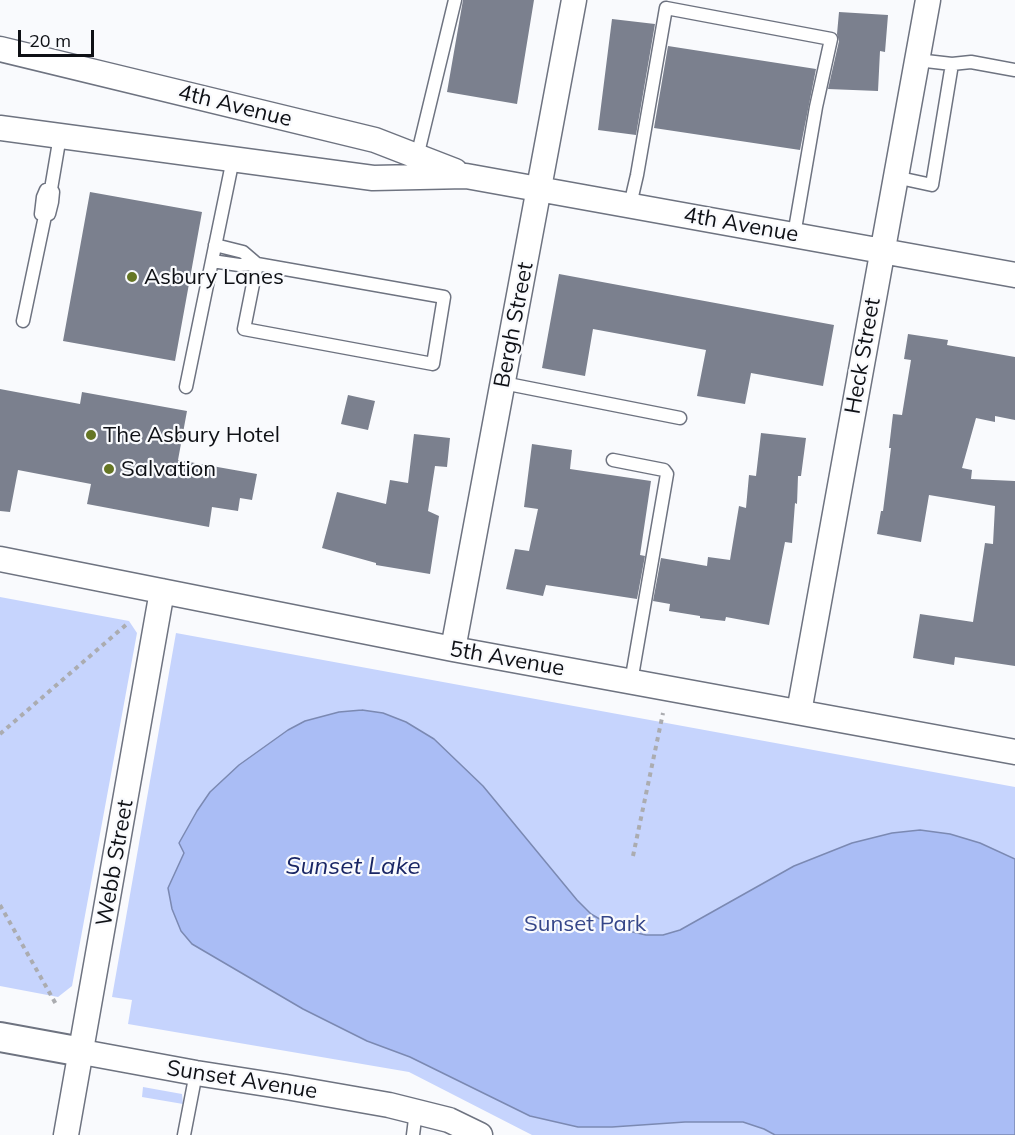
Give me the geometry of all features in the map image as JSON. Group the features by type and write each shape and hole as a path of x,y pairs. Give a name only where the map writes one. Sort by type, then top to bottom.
{"street":[{"name":"Bergh Street","path":"453,649 574,0"},
{"name":"Heck Street","path":"798,712 928,0"},
{"name":"4th Avenue","path":"0,49 375,140 415,166 1015,275"},
{"name":"4th Avenue","path":"0,128 372,178 415,166"},
{"name":"5th Avenue","path":"0,559 453,649 1015,752"},
{"name":"Webb Street","path":"66,1135 162,591"},
{"name":"Sunset Avenue","path":"0,1037 389,1105 414,1123 449,1120 480,1135"}],"lane":[{"path":"415,166 455,0"},
{"path":"630,205 666,8 831,39 816,107 794,235"},
{"path":"917,60 952,64 971,62 1015,70"},
{"path":"895,177 932,185 952,64"},
{"path":"23,321 45,216 49,214 52,202 51,189 60,136"},
{"path":"186,387 234,159"},
{"path":"215,245 243,252 257,264"},
{"path":"212,261 239,265 257,264 444,297 433,364 244,329 257,264"},
{"path":"503,383 680,418"},
{"path":"613,460 664,470 667,474 631,682"},
{"path":"184,1135 196,1073"}],"path":[{"path":"0,734 127,624"},
{"path":"633,856 668,688"},
{"path":"0,905 57,1006"}],"green space":[{"path":"0,597 129,621 137,633 72,986 58,997 0,986"},
{"name":"Sunset Lake","path":"176,633 1015,787 1015,1135 532,1135 409,1072 128,1024 132,1000 112,997"},
{"path":"143,1087 182,1094 183,1104 142,1097"}],"water":[{"name":"Sunset Lake","path":"362,710 383,713 406,722 434,739 483,786 577,900 591,914 615,928 646,935 663,935 680,930 794,866 852,843 892,833 920,830 950,834 980,843 1015,859 1015,1135 775,1135 743,1122 578,1127 530,1116 410,1057 367,1041 303,1009 192,944 181,931 172,909 168,888 184,853 179,843 210,792 239,765 288,730 305,721 339,712"}],"building":[{"path":"463,0 534,0 517,104 447,92"},
{"path":"839,12 888,15 885,52 880,51 878,91 828,89 839,41 837,34"},
{"path":"612,19 655,24 636,135 598,130"},
{"path":"668,46 816,69 800,150 654,128"},
{"name":"Asbury Lanes","path":"90,192 202,212 175,361 63,341"},
{"path":"559,274 834,325 823,386 751,373 745,404 697,396 706,350 593,329 585,376 542,368"},
{"path":"908,334 948,340 947,345 1015,357 1015,420 995,416 995,422 976,418 962,468 972,470 971,479 1015,481 1015,666 955,657 954,665 913,658 920,614 973,622 985,543 993,544 995,506 929,495 921,542 877,534 881,511 883,511 893,414 902,415 911,360 904,359"},
{"name":"The Asbury Hotel","path":"0,389 80,404 82,392 187,411 178,460 257,474 252,500 240,498 238,511 212,507 209,527 87,504 91,484 18,470 10,512 0,511"},
{"path":"348,395 375,401 368,430 341,424"},
{"path":"761,433 806,438 801,476 798,476 792,543 785,542 769,625 726,617 725,621 700,618 700,616 669,611 670,604 653,601 661,558 707,566 708,557 730,560 739,506 746,508 749,475 756,476"},
{"path":"414,434 450,438 447,467 435,466 428,511 439,516 430,574 376,565 376,563 322,548 337,492 386,504 390,480 408,483"},
{"path":"532,444 572,450 570,469 651,481 640,555 645,556 637,599 546,585 543,596 506,589 515,549 529,551 538,509 524,507"}],"place":[{"name":"Asbury Lanes","path":"132,277"},
{"name":"The Asbury Hotel","path":"91,435"},
{"name":"Salvation","path":"109,469"}],"park label":[{"name":"Sunset Park","path":"585,924"}]}
